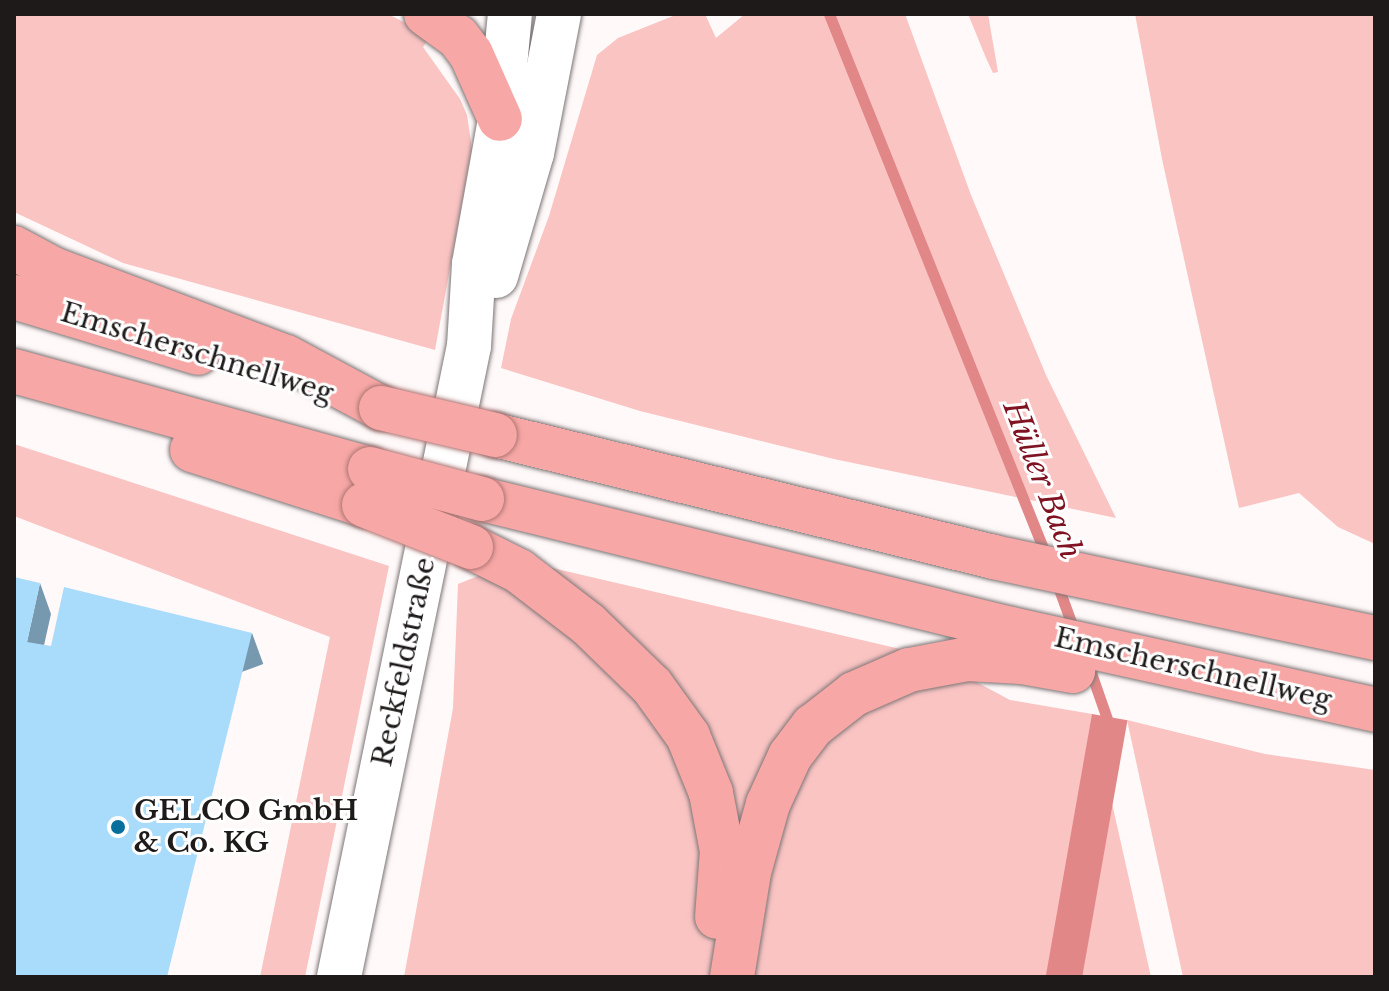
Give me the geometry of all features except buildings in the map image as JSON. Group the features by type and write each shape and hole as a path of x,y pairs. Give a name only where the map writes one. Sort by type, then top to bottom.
{"highway":[{"path":"426,14 458,37 471,54 500,119"},
{"path":"14,248 53,269 286,357 381,408 994,557 1283,621 1375,638"},
{"name":"Emscherschnellweg","path":"14,297 381,408"},
{"path":"14,371 83,391 367,487 519,571 588,624 652,686 688,736 711,793 722,851 708,977"},
{"path":"367,487 482,499 1016,645"},
{"path":"732,977 749,872 768,804 790,756 813,726 854,694 909,670 967,659 1016,645"},
{"name":"Emscherschnellweg","path":"1016,645 1156,686 1190,667 1375,710"}],"street":[{"name":"Reckfeldstraße","path":"339,977 469,346 474,264 500,119 510,14"},
{"name":"Reckfeldstraße","path":"469,346 500,266 532,153 559,14"}],"shaded area":[{"path":"14,14 388,14 431,36 423,47 460,99 467,115 472,149 435,350 123,263 14,212"},
{"path":"678,14 705,14 716,38 745,14 905,14 971,195 1046,375 1116,518 834,459 640,411 501,368 511,319 549,216 597,55 618,38"},
{"path":"968,14 988,14 998,72 993,73"},
{"path":"1135,14 1375,14 1375,544 1338,527 1299,493 1239,508 1162,159"},
{"path":"14,444 389,566 305,977 260,977 330,637 14,516"},
{"path":"518,560 926,655 1010,700 1092,714 1151,977 404,977 453,708 458,584"},
{"path":"1092,714 1127,720 1082,977 1046,977"},
{"path":"1127,720 1265,754 1375,770 1375,977 1183,977"}],"waterway":[{"name":"Hüller Bach","path":"829,14 1047,558"},
{"name":"Hüller Bach","path":"1056,581 1075,633"},
{"name":"Hüller Bach","path":"1089,667 1111,730"}],"place":[{"name":"GELCO GmbH & Co. KG","path":"118,827"}]}
